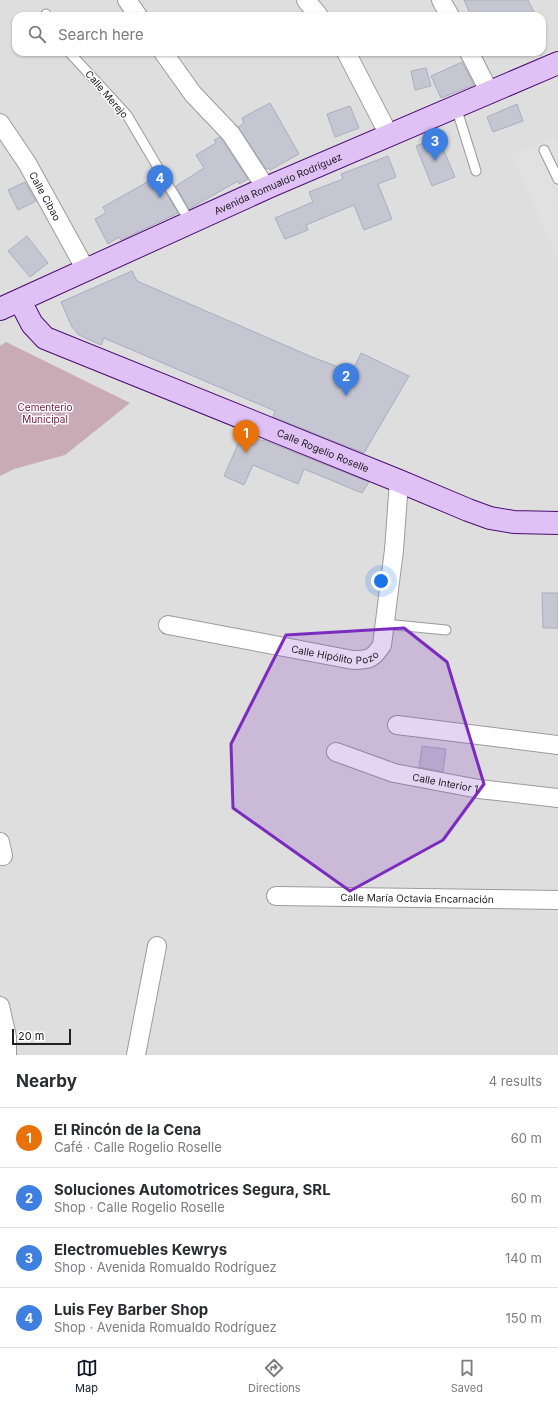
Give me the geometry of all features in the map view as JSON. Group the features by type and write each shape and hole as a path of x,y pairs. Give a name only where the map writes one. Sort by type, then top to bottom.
{"main road":[{"name":"Avenida Romualdo Rodríguez","path":"0,310 266,188 558,63"},
{"name":"Calle Rogelio Roselle","path":"20,301 32,324 45,338 490,518 514,522 558,522"}],"street":[{"path":"127,0 135,12"},
{"path":"306,0 316,12"},
{"path":"441,0 448,12"},
{"path":"167,56 193,94 231,134 266,188"},
{"path":"348,56 389,135"},
{"path":"470,56 490,93"},
{"name":"Calle Cibao","path":"0,123 27,163 86,270"},
{"name":"Calle Hipólito Pozo","path":"168,625 353,660 367,660 375,655 382,645 394,550 399,481"},
{"path":"397,725 558,745"},
{"name":"Calle Interior 1","path":"336,752 394,773 479,789 558,798"},
{"name":"Calle María Octavia Encarnación","path":"276,896 558,900"},
{"path":"136,1055 157,946"},
{"path":"0,1006 7,1037 7,1055"}],"lane":[{"name":"Calle Merejo","path":"73,56 127,115 190,222"},
{"path":"456,107 476,171"},
{"path":"544,150 558,179"},
{"path":"385,624 446,630"}],"highlighted area":[{"path":"404,628 447,662 484,784 443,840 350,891 233,808 231,744 286,635"}],"shaded area":[{"path":"0,0 558,0 558,1055 0,1055"},
{"path":"555,137 558,144 557,258 511,155"}],"green space":[{"name":"Cementerio Municipal","path":"6,342 130,403 65,455 14,469 0,476 0,346"}],"building":[{"path":"464,0 528,0 534,12 469,12"},
{"path":"462,62 474,85 441,98 431,76"},
{"path":"426,68 431,86 415,90 411,71"},
{"path":"270,103 299,154 270,170 269,168 266,169 238,127 244,123 242,118"},
{"path":"517,104 523,121 493,132 487,117"},
{"path":"350,106 359,128 335,137 327,114"},
{"path":"220,137 248,179 239,184 238,181 189,209 176,186 204,168 196,155 216,143 214,140"},
{"path":"438,137 455,177 432,186 416,146"},
{"path":"388,156 396,177 378,184 392,219 364,230 354,205 306,225 308,230 285,239 275,218 313,202 309,192 343,179 341,174"},
{"path":"156,177 178,213 121,240 119,237 108,244 95,219 106,213 103,207"},
{"path":"25,182 36,201 18,210 8,190"},
{"path":"27,236 48,263 30,277 8,251"},
{"path":"132,271 137,281 312,357 352,372 361,353 409,376 364,453 273,417 275,411 104,338 101,345 79,335 72,327 61,302"},
{"path":"243,433 369,482 362,493 304,469 298,484 253,465 244,485 224,476"},
{"path":"542,593 558,593 558,628 543,628"},
{"path":"422,746 446,749 443,772 419,767"}],"place":[{"name":"Electromuebles Kewrys","path":"435,161"},
{"name":"Luis Fey Barber Shop","path":"160,198"},
{"name":"Soluciones Automotrices Segura, SRL","path":"346,396"},
{"name":"El Rincón de la Cena","path":"246,453"}]}
